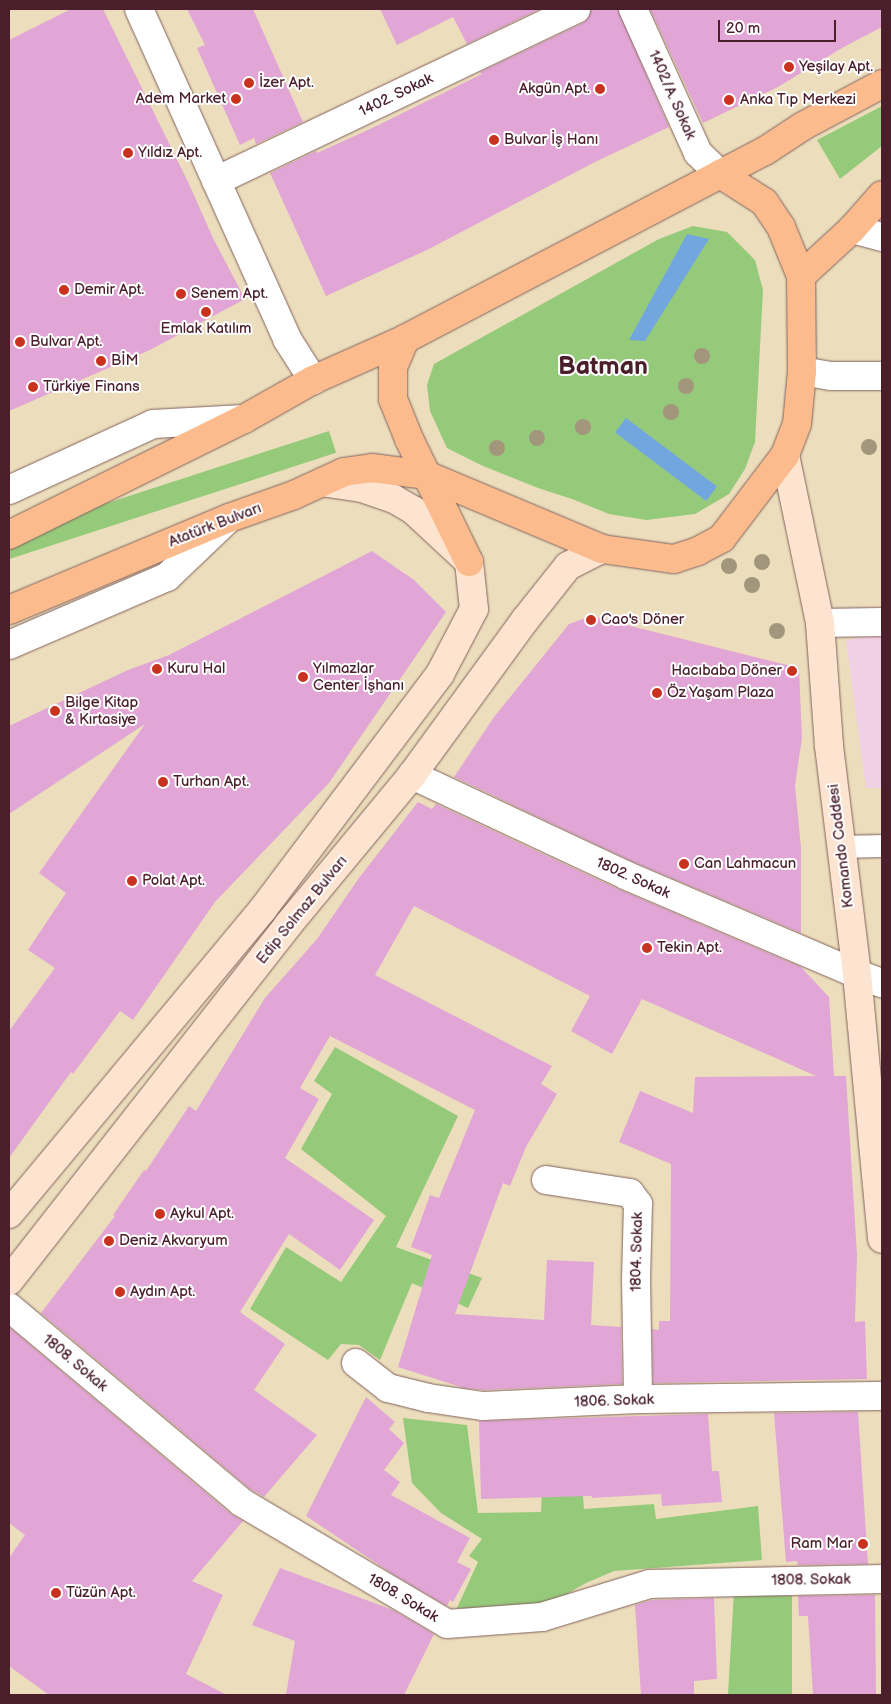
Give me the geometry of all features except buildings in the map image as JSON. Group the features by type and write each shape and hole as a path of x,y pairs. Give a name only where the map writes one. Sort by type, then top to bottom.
{"main road":[{"path":"9,535 244,419 313,380 405,339 765,151 803,126 882,84"},
{"path":"720,174 764,202 780,227 801,276 852,229 882,195"},
{"name":"Atatürk Bulvarı","path":"9,610 229,518 294,496 344,472 372,468 426,475 602,550 674,559 698,551 722,538 785,455 797,424 802,371 801,276"},
{"path":"405,339 393,366 393,399 426,475 469,562"},
{"name":"Komando Caddesi","path":"785,455 820,623 829,746 857,974 882,1239"},
{"path":"322,482 362,488 394,499 413,510 469,562"},
{"name":"Edip Solmaz Bulvarı","path":"9,1281 288,925 412,775 525,620 568,566 602,550"},
{"name":"Edip Solmaz Bulvarı","path":"9,1214 263,909 440,674 474,609 469,562"}],"street":[{"path":"139,9 287,339 313,380"},
{"name":"1402. Sokak","path":"216,181 576,9"},
{"name":"1402/A. Sokak","path":"633,9 698,152 720,174"},
{"path":"852,229 882,238"},
{"path":"802,371 832,376 882,376"},
{"path":"9,490 153,424 244,419"},
{"path":"9,645 167,577 229,518"},
{"path":"820,623 882,622"},
{"name":"1802. Sokak","path":"412,775 624,875 882,983"},
{"name":"1804. Sokak","path":"546,1180 630,1193 638,1204 636,1279 638,1400"},
{"name":"1808. Sokak","path":"9,1307 241,1502 447,1624 542,1617 650,1584 882,1579"},
{"name":"1806. Sokak","path":"356,1363 388,1388 428,1398 483,1406 638,1400 882,1396"}],"lane":[{"path":"841,847 882,846"}],"shaded area":[{"path":"882,634 882,788 866,788 846,640"}],"green space":[{"path":"882,106 882,146 840,179 817,140"},
{"path":"693,226 727,232 755,260 763,290 755,442 745,469 729,494 695,514 646,520 609,514 483,466 447,448 430,411 427,385 434,364 659,239"},
{"path":"329,431 336,453 9,559 9,535"},
{"path":"335,1047 458,1116 396,1247 482,1278 468,1308 412,1283 380,1360 359,1345 341,1344 328,1360 250,1309 286,1247 341,1282 386,1216 301,1149 332,1094 314,1081"},
{"path":"403,1418 467,1425 478,1513 541,1512 545,1424 577,1421 584,1509 654,1504 656,1519 758,1506 762,1560 614,1571 586,1583 546,1606 492,1612 457,1608 478,1562 469,1556 482,1539 441,1513 412,1483"},
{"path":"734,1591 792,1596 792,1695 704,1695 728,1694"}],"water":[{"path":"687,234 709,239 645,341 629,340"},
{"path":"626,418 717,487 706,501 615,432"}],"place":[{"name":"Yeşilay Apt.","path":"789,67"},
{"name":"İzer Apt.","path":"249,83"},
{"name":"Akgün Apt.","path":"600,89"},
{"name":"Adem Market","path":"236,99"},
{"name":"Anka Tıp Merkezi","path":"729,100"},
{"name":"Bulvar İş Hanı","path":"494,140"},
{"name":"Yıldız Apt.","path":"128,153"},
{"name":"Demir Apt.","path":"64,290"},
{"name":"Senem Apt.","path":"181,294"},
{"name":"Emlak Katılım","path":"206,312"},
{"name":"Bulvar Apt.","path":"20,342"},
{"name":"BİM","path":"101,361"},
{"name":"Türkiye Finans","path":"33,387"},
{"name":"Cao's Döner","path":"591,620"},
{"name":"Kuru Hal","path":"157,669"},
{"name":"Hacıbaba Döner","path":"792,671"},
{"name":"Yılmazlar Center İşhanı","path":"303,677"},
{"name":"Öz Yaşam Plaza","path":"657,693"},
{"name":"Bilge Kitap & Kırtasiye","path":"55,711"},
{"name":"Turhan Apt.","path":"163,782"},
{"name":"Can Lahmacun","path":"684,864"},
{"name":"Polat Apt.","path":"132,881"},
{"name":"Tekin Apt.","path":"647,948"},
{"name":"Aykul Apt.","path":"160,1214"},
{"name":"Deniz Akvaryum","path":"109,1241"},
{"name":"Aydın Apt.","path":"120,1292"},
{"name":"Ram Mar","path":"863,1544"},
{"name":"Tüzün Apt.","path":"56,1593"}],"district":[{"name":"Batman","path":"603,367"}]}
